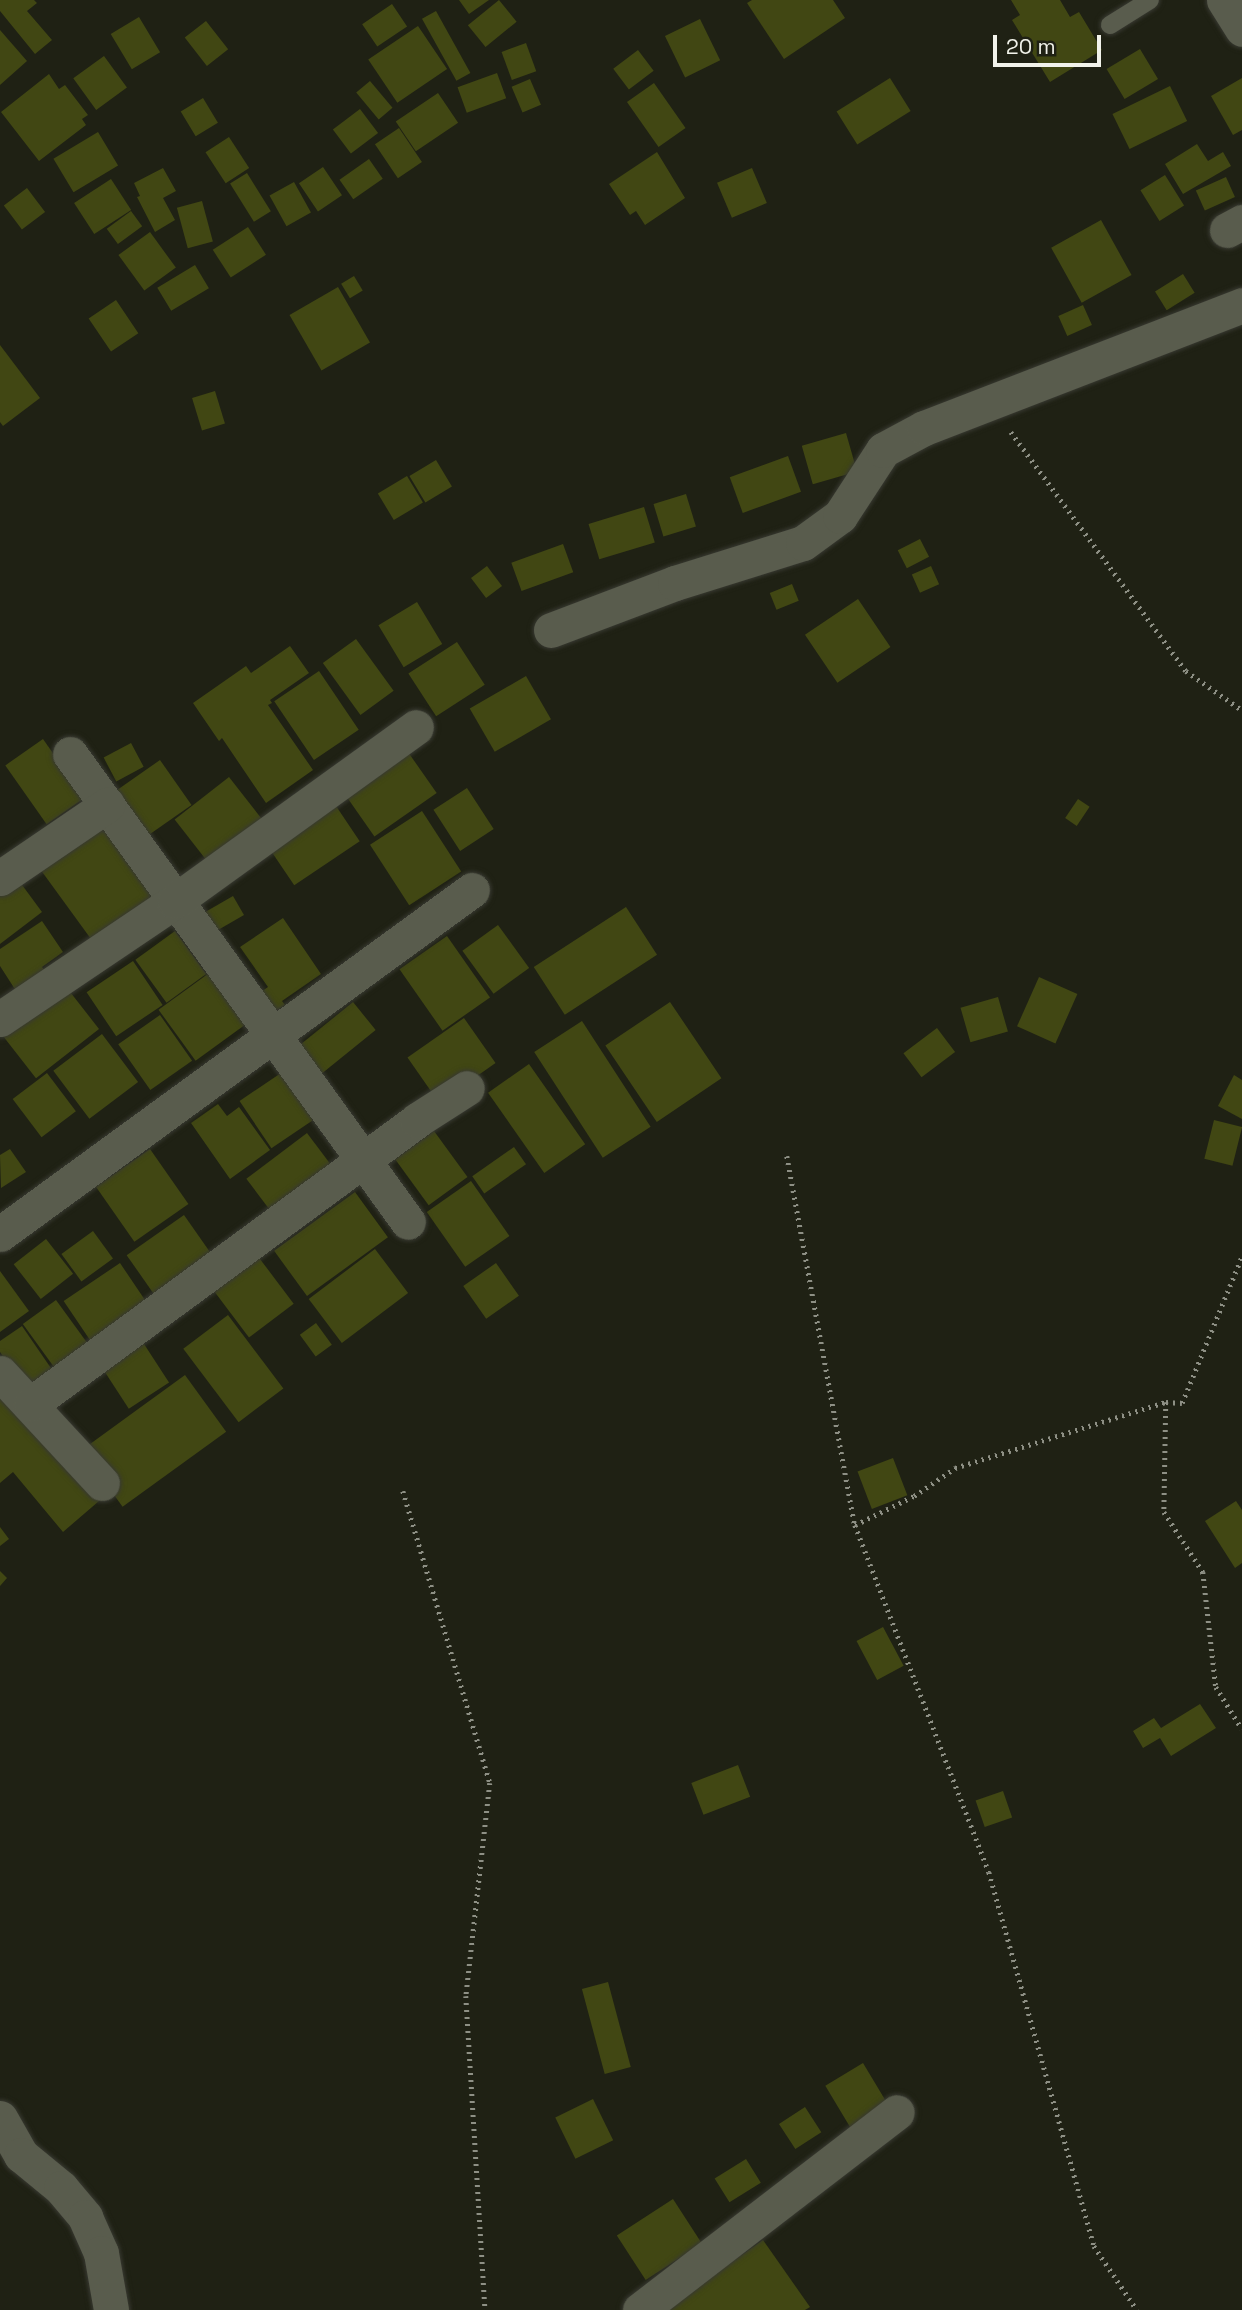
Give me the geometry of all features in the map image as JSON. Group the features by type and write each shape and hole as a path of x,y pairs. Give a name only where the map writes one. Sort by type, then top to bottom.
{"street":[{"path":"1224,0 1242,29"},
{"path":"551,630 675,583 803,543 840,516 883,450 924,428 1242,305"},
{"path":"0,1019 175,901 416,727"},
{"path":"70,754 408,1222"},
{"path":"0,878 107,805"},
{"path":"0,1234 472,890"},
{"path":"31,1405 417,1120 467,1088"},
{"path":"0,1373 102,1483"},
{"path":"640,2310 897,2112"},
{"path":"0,2118 10,2162 61,2188 85,2217 101,2253 111,2310"}],"lane":[{"path":"1110,25 1150,0"}],"path":[{"path":"990,403 1186,671 1242,710"},
{"path":"787,1156 855,1525 989,1872 1094,2246 1138,2310"},
{"path":"855,1525 914,1496 955,1468 1166,1402 1182,1403 1242,1256"},
{"path":"1166,1402 1164,1512 1203,1572 1216,1686 1242,1728"},
{"path":"403,1491 490,1783 466,1996 485,2310"}],"building":[{"path":"0,0 34,0 37,3 27,11 52,40 35,54 0,11"},
{"path":"459,0 489,0 469,14"},
{"path":"499,0 517,22 486,47 468,25"},
{"path":"752,0 833,0 845,18 784,59 747,3"},
{"path":"1011,0 1060,0 1070,17 1079,12 1102,50 1050,82 1012,20 1020,15"},
{"path":"392,4 407,26 377,47 362,24"},
{"path":"436,11 470,73 456,81 422,19"},
{"path":"139,17 160,52 132,69 111,34"},
{"path":"700,19 720,60 685,77 665,36"},
{"path":"206,21 228,49 207,66 185,38"},
{"path":"418,26 447,69 397,103 368,60"},
{"path":"0,30 27,61 0,85"},
{"path":"526,43 536,71 512,80 502,52"},
{"path":"1140,49 1158,79 1125,99 1107,69"},
{"path":"638,50 654,71 629,89 613,69"},
{"path":"104,56 127,88 96,110 73,78"},
{"path":"497,73 506,98 467,113 458,87"},
{"path":"49,74 59,89 65,85 88,115 82,119 86,125 39,161 1,112"},
{"path":"890,78 911,111 857,144 837,111"},
{"path":"1242,78 1242,130 1233,135 1211,96"},
{"path":"530,79 541,105 523,113 512,87"},
{"path":"370,81 392,108 379,119 356,93"},
{"path":"654,83 686,128 659,147 627,102"},
{"path":"1170,86 1187,121 1130,149 1112,114"},
{"path":"438,93 458,123 416,151 396,122"},
{"path":"203,98 218,123 196,136 181,111"},
{"path":"360,109 378,133 351,153 333,129"},
{"path":"399,128 422,162 398,178 375,144"},
{"path":"98,132 118,165 74,192 53,159"},
{"path":"229,137 249,168 226,183 206,152"},
{"path":"1197,144 1208,161 1223,152 1231,166 1183,194 1165,164"},
{"path":"657,152 685,198 645,225 636,211 630,215 609,184"},
{"path":"369,159 383,179 353,199 340,180"},
{"path":"323,167 342,195 318,211 299,183"},
{"path":"163,168 176,191 163,198 175,220 155,232 137,197 140,196 134,183"},
{"path":"752,168 767,203 732,218 717,183"},
{"path":"247,173 271,211 254,222 230,184"},
{"path":"1165,175 1184,206 1159,221 1140,190"},
{"path":"1226,177 1235,197 1205,211 1196,190"},
{"path":"111,179 131,210 94,234 74,203"},
{"path":"294,182 311,213 286,226 270,196"},
{"path":"27,188 45,212 22,229 4,205"},
{"path":"202,201 213,242 188,248 177,208"},
{"path":"131,211 142,226 118,244 107,229"},
{"path":"1101,220 1132,275 1082,303 1051,248"},
{"path":"248,227 266,255 231,278 213,250"},
{"path":"150,232 176,268 144,291 118,255"},
{"path":"195,265 209,288 171,311 157,288"},
{"path":"1183,274 1195,293 1167,310 1155,291"},
{"path":"354,276 363,291 350,298 341,284"},
{"path":"338,287 370,342 322,370 290,315"},
{"path":"116,300 138,333 111,352 89,318"},
{"path":"1083,305 1092,325 1067,336 1058,316"},
{"path":"0,345 40,398 3,426 0,422"},
{"path":"215,391 225,424 202,431 192,398"},
{"path":"846,433 857,471 813,484 802,446"},
{"path":"788,456 801,492 743,513 730,477"},
{"path":"436,460 452,487 425,503 409,476"},
{"path":"407,476 423,503 394,520 378,494"},
{"path":"686,494 696,527 663,536 653,504"},
{"path":"644,507 655,542 599,559 589,524"},
{"path":"920,539 929,557 907,568 898,550"},
{"path":"563,544 573,572 522,591 511,563"},
{"path":"487,566 502,586 486,598 471,578"},
{"path":"931,566 939,584 920,593 912,575"},
{"path":"792,584 799,601 776,610 770,593"},
{"path":"858,599 890,647 837,683 805,635"},
{"path":"417,602 442,644 404,667 378,625"},
{"path":"356,639 394,691 360,715 323,663"},
{"path":"457,642 485,685 436,716 408,674"},
{"path":"290,646 309,673 270,700 272,703 268,705 313,770 266,803 222,738 219,741 193,703 246,666 251,673"},
{"path":"319,671 359,730 314,760 274,701"},
{"path":"526,676 551,719 495,752 470,708"},
{"path":"43,739 84,798 47,824 5,765"},
{"path":"131,743 144,767 116,781 104,758"},
{"path":"408,752 437,793 374,837 346,796"},
{"path":"160,760 192,805 144,838 112,793"},
{"path":"229,777 265,823 210,865 175,819"},
{"path":"467,788 494,829 460,851 433,810"},
{"path":"1078,799 1090,807 1077,826 1065,818"},
{"path":"334,803 360,841 294,885 269,847"},
{"path":"422,811 461,871 409,905 370,845"},
{"path":"97,818 155,898 94,943 36,863"},
{"path":"14,874 42,912 0,944 0,884"},
{"path":"233,896 244,915 212,934 201,914"},
{"path":"626,907 657,955 565,1015 534,967"},
{"path":"283,918 321,974 282,1001 285,1005 268,1016 255,996 268,987 240,947"},
{"path":"42,921 63,952 42,967 48,975 18,994 0,966 0,949"},
{"path":"498,925 529,968 494,994 462,951"},
{"path":"175,931 206,974 167,1003 135,960"},
{"path":"447,936 490,997 443,1031 399,969"},
{"path":"133,961 163,1005 116,1036 87,992"},
{"path":"216,968 253,1019 196,1061 159,1010"},
{"path":"1039,977 1077,994 1055,1043 1017,1026"},
{"path":"67,988 99,1029 36,1078 4,1037"},
{"path":"998,997 1008,1032 970,1042 961,1008"},
{"path":"353,1002 376,1030 321,1074 299,1046"},
{"path":"670,1002 721,1078 657,1122 605,1046"},
{"path":"160,1015 192,1061 150,1090 118,1044"},
{"path":"464,1018 496,1063 439,1103 407,1058"},
{"path":"582,1021 651,1127 603,1158 534,1052"},
{"path":"937,1028 955,1052 922,1077 903,1053"},
{"path":"102,1034 138,1082 89,1119 53,1071"},
{"path":"529,1064 585,1144 544,1173 488,1093"},
{"path":"47,1073 76,1111 42,1137 13,1099"},
{"path":"281,1073 313,1120 271,1148 240,1101"},
{"path":"1234,1075 1242,1080 1242,1119 1218,1106"},
{"path":"218,1104 227,1116 239,1107 270,1150 230,1179 191,1123"},
{"path":"1214,1120 1242,1127 1232,1166 1204,1159"},
{"path":"434,1131 468,1177 429,1205 395,1159"},
{"path":"307,1133 338,1174 277,1219 246,1179"},
{"path":"514,1147 526,1164 484,1193 472,1176"},
{"path":"10,1149 26,1172 1,1188 0,1155"},
{"path":"150,1149 188,1204 134,1242 96,1187"},
{"path":"471,1181 509,1236 465,1267 427,1212"},
{"path":"355,1192 388,1237 307,1296 274,1251"},
{"path":"184,1215 213,1257 156,1297 127,1255"},
{"path":"93,1231 113,1259 81,1281 61,1254"},
{"path":"46,1239 73,1274 41,1299 14,1264"},
{"path":"375,1249 408,1293 342,1343 309,1299"},
{"path":"257,1255 294,1304 249,1337 212,1289"},
{"path":"120,1263 147,1303 90,1341 64,1301"},
{"path":"496,1263 519,1296 486,1319 463,1286"},
{"path":"0,1271 29,1311 0,1332"},
{"path":"56,1300 91,1349 58,1373 23,1324"},
{"path":"228,1315 283,1388 239,1422 183,1349"},
{"path":"316,1323 332,1345 316,1357 300,1335"},
{"path":"22,1326 55,1374 28,1393 0,1352 0,1341"},
{"path":"144,1344 169,1383 129,1409 104,1370"},
{"path":"185,1375 226,1432 123,1507 81,1450"},
{"path":"0,1379 106,1495 63,1532 13,1472 0,1483"},
{"path":"893,1458 907,1495 872,1509 858,1472"},
{"path":"1236,1501 1242,1510 1242,1563 1235,1568 1205,1521"},
{"path":"0,1527 9,1539 0,1546"},
{"path":"0,1571 7,1578 0,1586"},
{"path":"883,1627 904,1666 877,1680 857,1641"},
{"path":"1200,1704 1216,1728 1171,1756 1160,1738 1143,1748 1133,1731 1154,1718 1161,1728"},
{"path":"738,1765 750,1797 704,1815 691,1783"},
{"path":"1003,1791 1012,1817 985,1827 976,1800"},
{"path":"608,1982 631,2067 605,2074 582,1989"},
{"path":"863,2063 889,2107 852,2129 825,2086"},
{"path":"593,2099 613,2140 575,2159 555,2117"},
{"path":"805,2107 821,2132 795,2149 779,2124"},
{"path":"746,2159 761,2183 729,2202 715,2179"},
{"path":"673,2199 702,2243 646,2280 617,2235"},
{"path":"763,2240 810,2307 805,2310 664,2310"}]}
